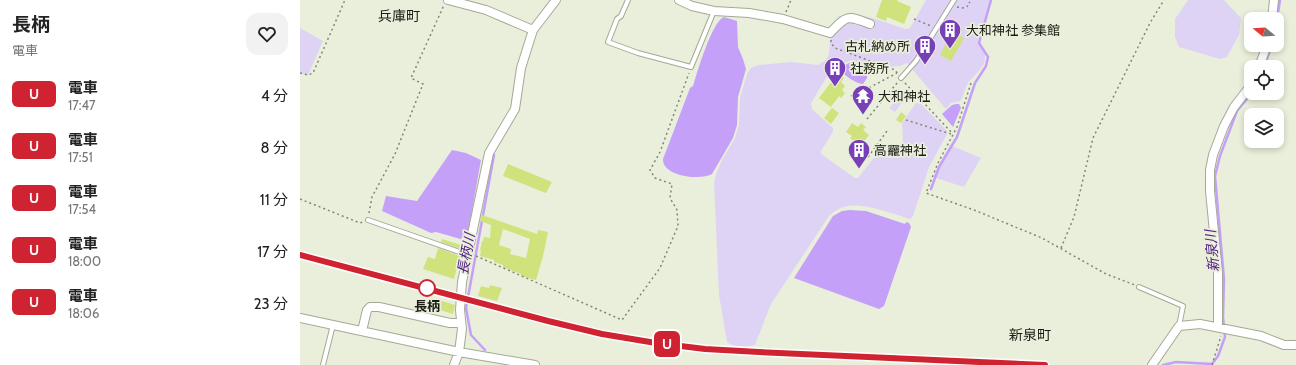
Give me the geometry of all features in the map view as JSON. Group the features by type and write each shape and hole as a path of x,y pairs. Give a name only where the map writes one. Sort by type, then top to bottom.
{"street":[{"path":"447,0 486,10 533,30"},
{"path":"454,365 459,352 462,329 460,310 462,282 490,153 515,108 521,68 533,30 556,0"},
{"path":"679,0 692,6 714,11 749,13 783,19 830,33 842,19 853,18 870,24"},
{"path":"1273,12 1274,0"},
{"path":"1218,327 1218,273 1210,191 1210,170 1213,155 1224,126 1234,107 1244,93"},
{"path":"362,331 367,310 370,307 378,307 450,323 461,323"},
{"path":"300,318 459,352 535,365"},
{"path":"1152,365 1179,326 1200,324 1261,336 1284,345 1296,345"}],"lane":[{"path":"628,0 621,16 617,19 608,42 638,53 691,67 714,11"},
{"path":"901,78 916,60 954,0"},
{"path":"368,220 468,255"},
{"path":"1139,287 1183,306 1179,326"},
{"path":"323,365 333,324"}],"path":[{"path":"300,72 308,75 313,72 345,0"},
{"path":"300,198 360,223 368,220 372,197 395,154 423,84 411,78 447,0"},
{"path":"783,19 791,0"},
{"path":"1061,248 1074,217 1093,138 1150,22 1164,0"},
{"path":"951,5 963,8 968,6"},
{"path":"914,19 936,29"},
{"path":"830,33 831,43 835,48 896,70 901,78 953,134"},
{"path":"478,257 622,320 660,268 678,226 677,210 670,198 672,184 655,178 650,170 660,152 691,67"},
{"path":"851,96 897,72"},
{"path":"867,119 901,78"},
{"path":"971,83 957,127 938,163 926,193 1042,238 1106,274 1139,287"},
{"path":"906,120 953,134"},
{"path":"868,157 887,131"},
{"path":"1212,365 1222,334 1218,327"}],"shaded area":[{"path":"926,0 990,0 978,42 985,55 985,61 968,83 960,101 951,103 947,108 945,108 907,63 900,66 876,68 872,70 853,60 831,70 811,103 812,109 833,128 833,132 821,151 821,154 855,178 858,178 883,146 895,152 897,151 903,141 902,123 916,103 921,104 947,131 947,134 929,167 913,216 910,219 855,205 843,207 833,212 771,304 755,345 740,346 730,344 727,342 719,295 714,183 722,160 735,138 739,125 740,98 747,74 751,68 758,65 791,62 818,65 826,60 829,54 831,26 839,16 856,15 905,29 910,28"},
{"path":"1188,0 1223,0 1241,18 1239,35 1227,57 1220,59 1179,47 1175,37 1175,19"},
{"path":"724,17 737,21 738,47 746,69 738,97 737,125 733,138 712,174 699,177 683,176 669,170 664,165 663,159 690,88 693,86 710,37 719,21"},
{"path":"300,28 323,41 308,75 300,73"},
{"path":"853,62 859,64 867,71 867,78 863,84 851,80 842,72 846,65"},
{"path":"903,93 907,95 895,112 890,109 890,107"},
{"path":"959,104 961,108 953,127 942,114 952,105"},
{"path":"950,145 981,158 964,187 933,177"},
{"path":"452,150 466,153 481,160 467,238 464,240 436,232 431,233 382,211 386,196 417,201"},
{"path":"842,211 866,211 905,224 906,222 909,223 911,227 884,306 879,309 794,278 833,216"}],"building":[{"path":"882,0 898,0 897,1 911,7 904,24 887,17 886,21 876,17"},
{"name":"大和神社 参集館","path":"952,31 964,38 951,61 940,55"},
{"name":"社務所","path":"833,70 844,78 841,82 845,86 842,90 845,93 841,98 839,96 831,107 819,98 832,81 827,77"},
{"path":"832,108 839,113 831,124 824,118"},
{"path":"901,112 906,116 901,123 896,120"},
{"path":"852,123 858,127 861,123 866,127 863,130 869,135 862,144 856,140 855,142 850,138 852,136 846,132"},
{"path":"508,164 552,182 546,193 503,176"},
{"path":"482,215 537,234 538,230 548,232 536,280 521,276 521,274 494,262 494,260 480,256 480,250 484,237 490,238 491,225 480,221","holes":["503,229 530,239 526,258 510,254 511,249 499,245"]},
{"path":"442,239 464,246 463,250 441,242"},
{"path":"438,248 462,257 460,265 458,264 454,279 423,269 428,257 435,259"},
{"path":"490,285 502,288 497,301 478,296 481,286 489,288"},
{"path":"439,300 455,305 453,314 437,309"}],"waterway":[{"path":"931,189 939,167 957,137 975,83 986,66 988,57 979,43 991,0"},
{"name":"新泉川","path":"1278,12 1280,0"},
{"name":"新泉川","path":"1267,60 1269,52"},
{"name":"新泉川","path":"1163,365 1176,362 1212,364 1218,356 1225,337 1223,317 1224,279 1215,176 1220,156 1237,111 1246,100"},
{"name":"長柄川","path":"485,350 471,335 466,308 494,155"}],"railway":[{"path":"300,255 548,321 602,334 656,343 705,349 1045,365"}],"train":[{"name":"U","path":"300,255 548,321 602,334 656,343 705,349 1045,365"}],"place":[{"name":"大和神社 参集館","path":"950,50"},
{"name":"古札納め所","path":"925,66"},
{"name":"社務所","path":"835,88"},
{"name":"大和神社","path":"863,116"},
{"name":"高龗神社","path":"859,170"},
{"name":"長柄","path":"427,288"}],"district":[{"name":"兵庫町","path":"399,16"},
{"name":"新泉町","path":"1030,335"}]}
